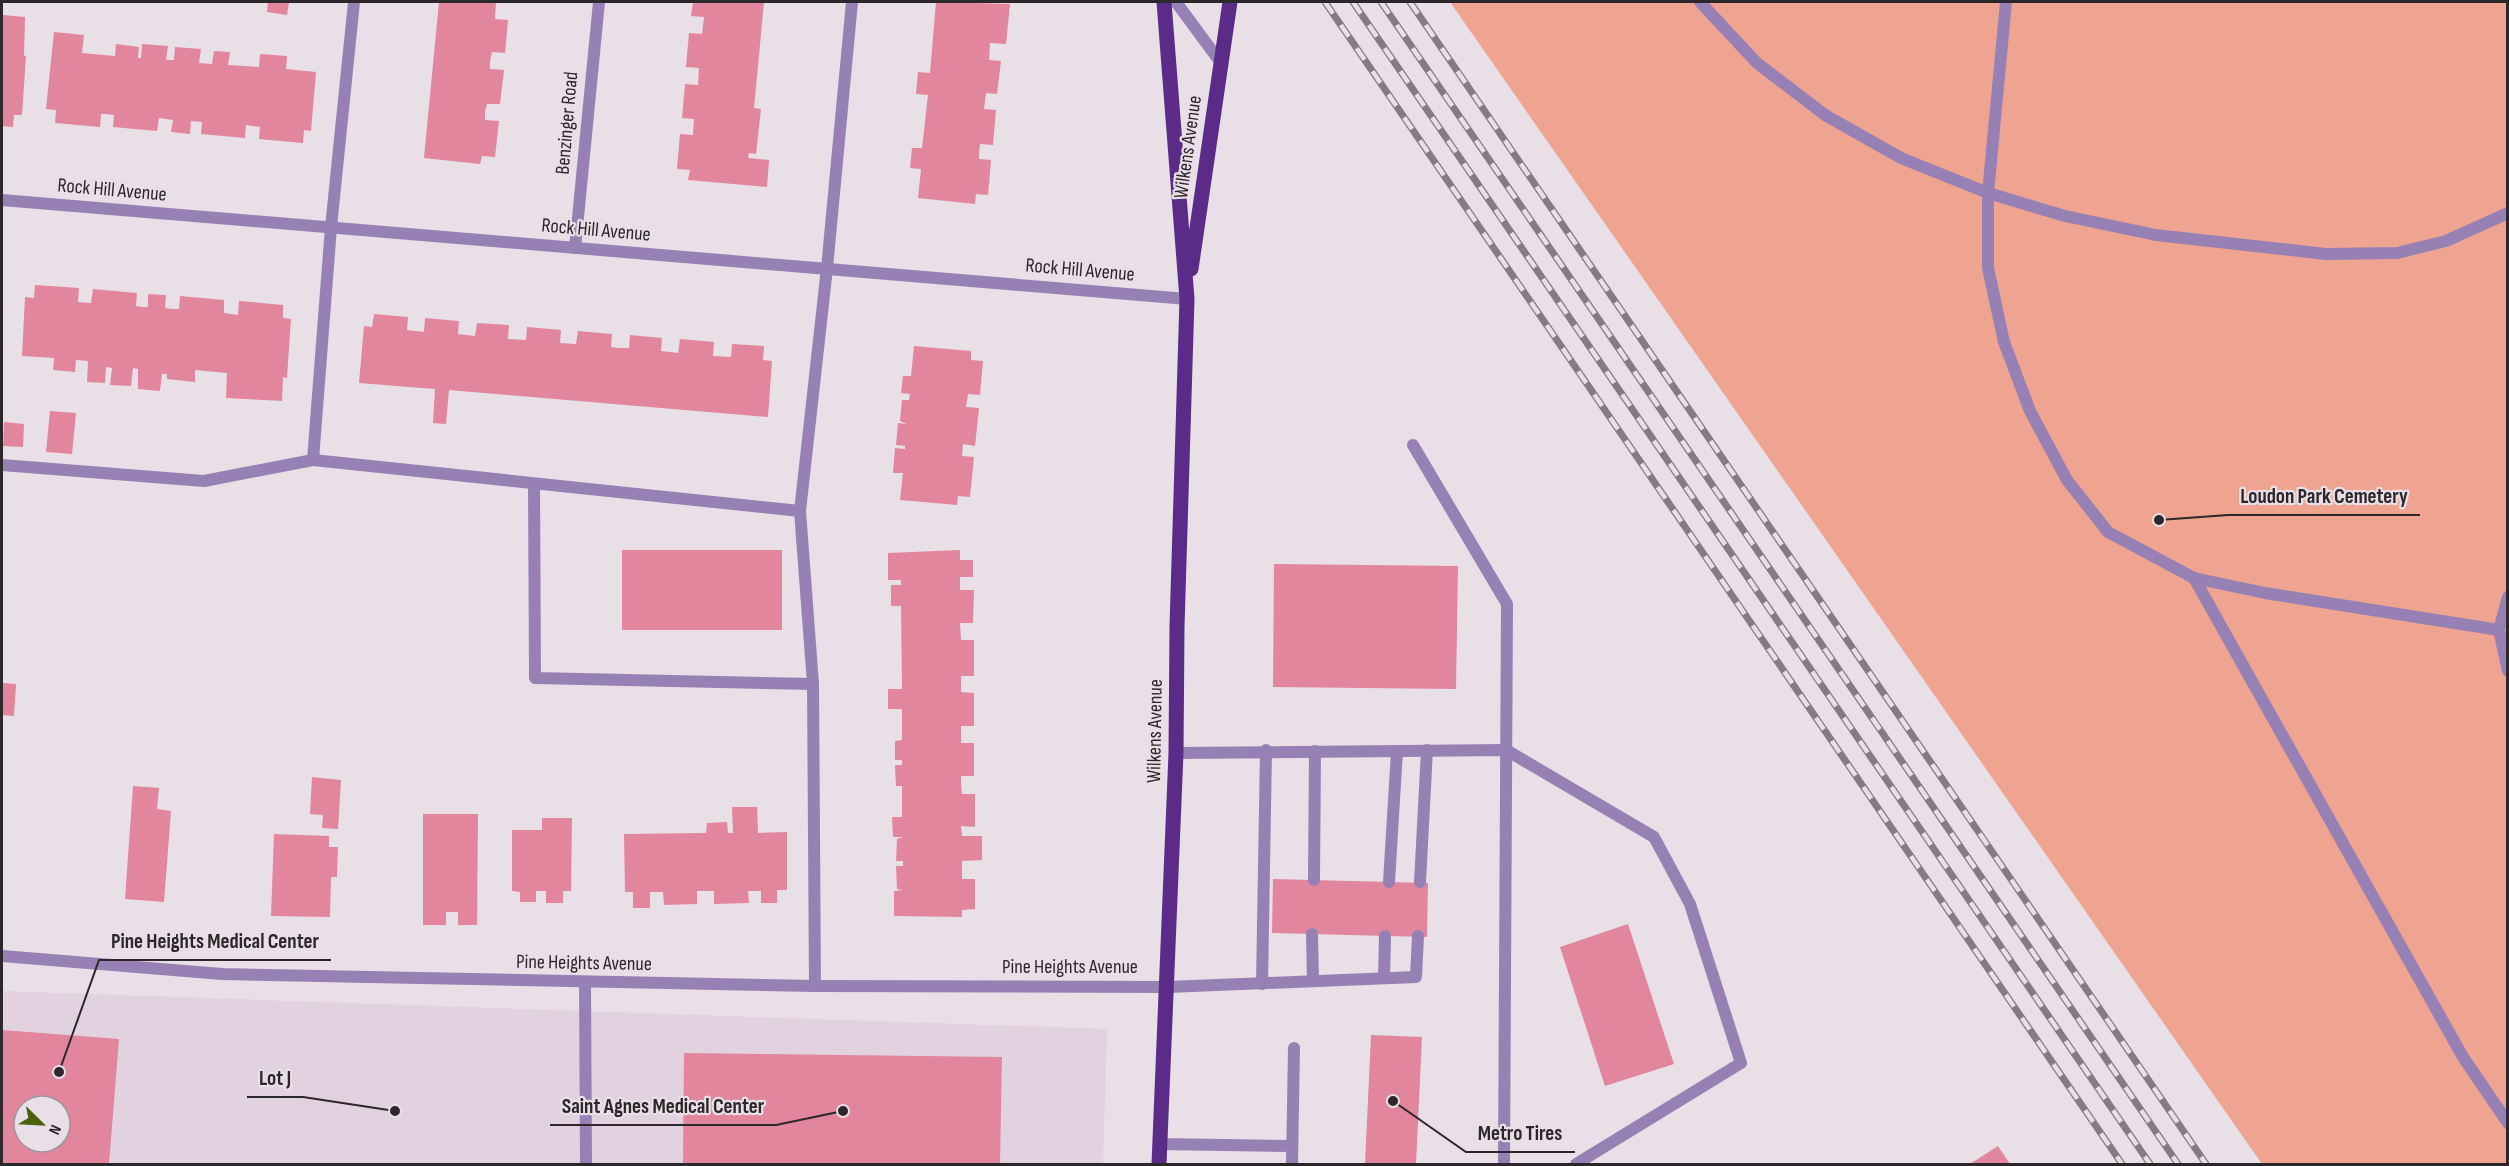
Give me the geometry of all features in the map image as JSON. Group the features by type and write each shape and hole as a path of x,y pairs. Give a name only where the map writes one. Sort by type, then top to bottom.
{"main road":[{"name":"Wilkens Avenue","path":"1159,1164 1176,753 1177,627 1187,299 1164,2"},
{"name":"Wilkens Avenue","path":"1187,299 1230,2"}],"street":[{"path":"313,460 331,227 354,2"},
{"name":"Benzinger Road","path":"575,248 599,2"},
{"path":"815,986 813,684 800,511 827,268 852,2"},
{"path":"1176,2 1221,63"},
{"path":"1700,2 1757,63 1825,115 1901,158 1988,193 2065,216 2156,235 2326,254 2397,253 2446,241 2508,213"},
{"path":"2006,2 1996,87 1988,193 1988,268 2004,342 2030,411 2067,480 2108,532 2194,578 2265,593 2499,630"},
{"name":"Rock Hill Avenue","path":"2,200 1187,299"},
{"path":"1413,445 1507,604 1504,1164"},
{"path":"2,465 204,481 313,460 800,511"},
{"path":"534,484 535,678 813,684"},
{"path":"2194,578 2463,1056 2508,1123"},
{"path":"2508,597 2499,630 2508,671"},
{"path":"1176,753 1266,750 1315,752 1506,750 1654,837 1690,904 1741,1063 1576,1164"},
{"path":"1262,984 1266,750"},
{"path":"1420,882 1427,750"},
{"path":"1389,882 1397,751"},
{"path":"1314,880 1315,752"},
{"path":"1312,934 1313,981"},
{"path":"1384,978 1385,936"},
{"name":"Pine Heights Avenue","path":"2,956 222,974 815,986 1168,987 1416,977 1418,936"},
{"path":"585,982 586,1164"},
{"path":"1292,1164 1294,1048"},
{"path":"1159,1144 1292,1146"}],"shaded area":[{"path":"1450,2 2507,2 2507,1164 2262,1164"},
{"path":"2,991 1107,1029 1103,1164 2,1164"}],"building":[{"path":"268,2 289,2 287,15 267,12"},
{"path":"439,2 496,2 495,19 508,20 505,53 492,52 490,61 490,69 504,70 500,104 487,104 485,111 485,120 499,121 495,157 482,156 480,164 424,158"},
{"path":"693,2 764,2 754,108 761,109 756,154 749,153 748,158 769,160 767,187 688,180 690,170 677,169 680,134 693,135 694,119 682,118 685,84 698,85 699,68 686,67 689,33 702,34 704,17 691,16"},
{"path":"936,2 1010,4 1006,44 990,43 989,60 1001,61 997,94 986,93 984,109 996,110 993,145 980,144 979,153 979,159 991,160 988,195 976,194 975,204 918,198 921,169 910,168 912,148 922,148 928,95 916,94 918,72 930,73"},
{"path":"3,15 25,17 24,56 26,56 22,115 14,115 13,127 2,126"},
{"path":"54,32 84,35 82,53 115,56 116,44 139,47 138,58 141,58 142,44 168,46 166,60 174,60 175,47 201,49 199,63 212,64 214,51 230,52 228,65 259,67 260,54 287,56 286,69 316,72 311,131 304,130 303,143 259,139 260,127 246,125 245,138 201,134 202,122 191,121 190,134 171,132 173,120 159,118 157,131 113,127 114,115 107,114 101,114 100,127 55,123 56,110 46,109"},
{"path":"35,285 79,288 78,302 91,303 93,289 137,293 136,306 143,307 148,307 148,294 166,295 165,308 172,309 179,309 180,296 224,300 224,313 238,315 239,301 283,305 283,318 291,319 287,378 283,377 282,401 226,398 227,373 195,370 195,382 167,379 167,374 162,374 160,391 138,389 138,369 133,368 131,386 110,385 112,368 106,367 105,383 87,382 88,361 76,360 75,372 53,370 54,358 22,356 25,297 34,298"},
{"path":"374,314 408,317 407,330 424,332 425,318 459,321 458,334 475,336 477,323 509,325 508,339 526,340 527,327 561,330 560,343 576,344 578,331 612,334 611,347 619,348 629,348 630,335 662,338 661,351 678,353 680,339 714,342 713,356 731,357 732,344 764,346 763,360 772,361 768,417 449,390 446,424 433,423 435,389 359,383 364,326 372,327"},
{"path":"914,346 971,351 971,360 983,361 980,395 968,394 966,407 979,408 975,446 963,444 962,456 974,457 970,497 958,496 957,505 900,500 903,473 893,473 895,448 905,449 905,446 896,445 898,423 907,424 900,421 902,400 909,400 910,394 901,393 903,376 911,376"},
{"path":"50,411 76,413 72,454 46,452"},
{"path":"4,422 24,424 23,447 3,446"},
{"path":"622,550 782,550 782,630 622,630"},
{"path":"960,550 960,560 973,560 973,577 960,577 960,590 974,590 973,623 960,623 961,640 974,640 974,676 961,676 961,692 974,693 974,726 961,726 961,743 974,743 974,776 961,776 961,785 962,794 975,794 975,827 961,826 962,836 982,836 982,860 962,861 962,879 975,879 975,909 962,910 962,917 894,916 894,891 903,890 897,889 896,866 903,866 903,861 896,861 897,839 903,837 893,837 892,817 902,817 902,786 896,786 895,765 902,765 902,760 895,760 895,741 902,740 902,709 888,709 888,689 902,689 901,606 891,606 891,585 901,585 901,580 888,580 888,553"},
{"path":"1274,564 1458,566 1456,689 1273,687"},
{"path":"2,683 16,684 14,716 2,715"},
{"path":"312,777 341,780 338,829 322,828 323,815 310,814"},
{"path":"133,786 159,788 157,809 171,811 164,902 125,899"},
{"path":"732,807 757,807 758,833 787,832 787,890 777,890 777,903 761,903 761,891 748,891 749,903 714,904 714,891 697,891 697,904 664,905 663,892 650,892 650,908 633,908 633,892 625,892 624,834 706,833 707,823 727,822 728,833 733,833"},
{"path":"423,814 478,814 477,925 458,925 458,912 446,912 446,925 423,925"},
{"path":"542,818 572,818 571,891 563,891 563,903 546,903 546,891 536,891 536,902 520,902 520,892 512,891 512,830 542,830"},
{"path":"274,834 329,836 329,847 338,847 337,877 331,877 330,917 271,916"},
{"path":"1273,879 1428,883 1427,937 1272,933"},
{"path":"1628,924 1674,1064 1605,1086 1560,947"},
{"path":"2,1030 119,1039 109,1164 2,1164"},
{"path":"1371,1035 1422,1037 1416,1164 1365,1164"},
{"path":"684,1053 1002,1057 1000,1164 683,1164"},
{"path":"1998,1146 2010,1164 1970,1164"}],"railway":[{"path":"1325,2 2122,1164"},
{"path":"1353,2 2150,1164"},
{"path":"1381,2 2178,1164"},
{"path":"1410,2 2206,1164"}],"place":[{"name":"Loudon Park Cemetery","path":"2159,520"},
{"name":"Pine Heights Medical Center","path":"59,1072"},
{"name":"Metro Tires","path":"1393,1101"},
{"name":"Lot J","path":"395,1111"},
{"name":"Saint Agnes Medical Center","path":"843,1111"}]}
